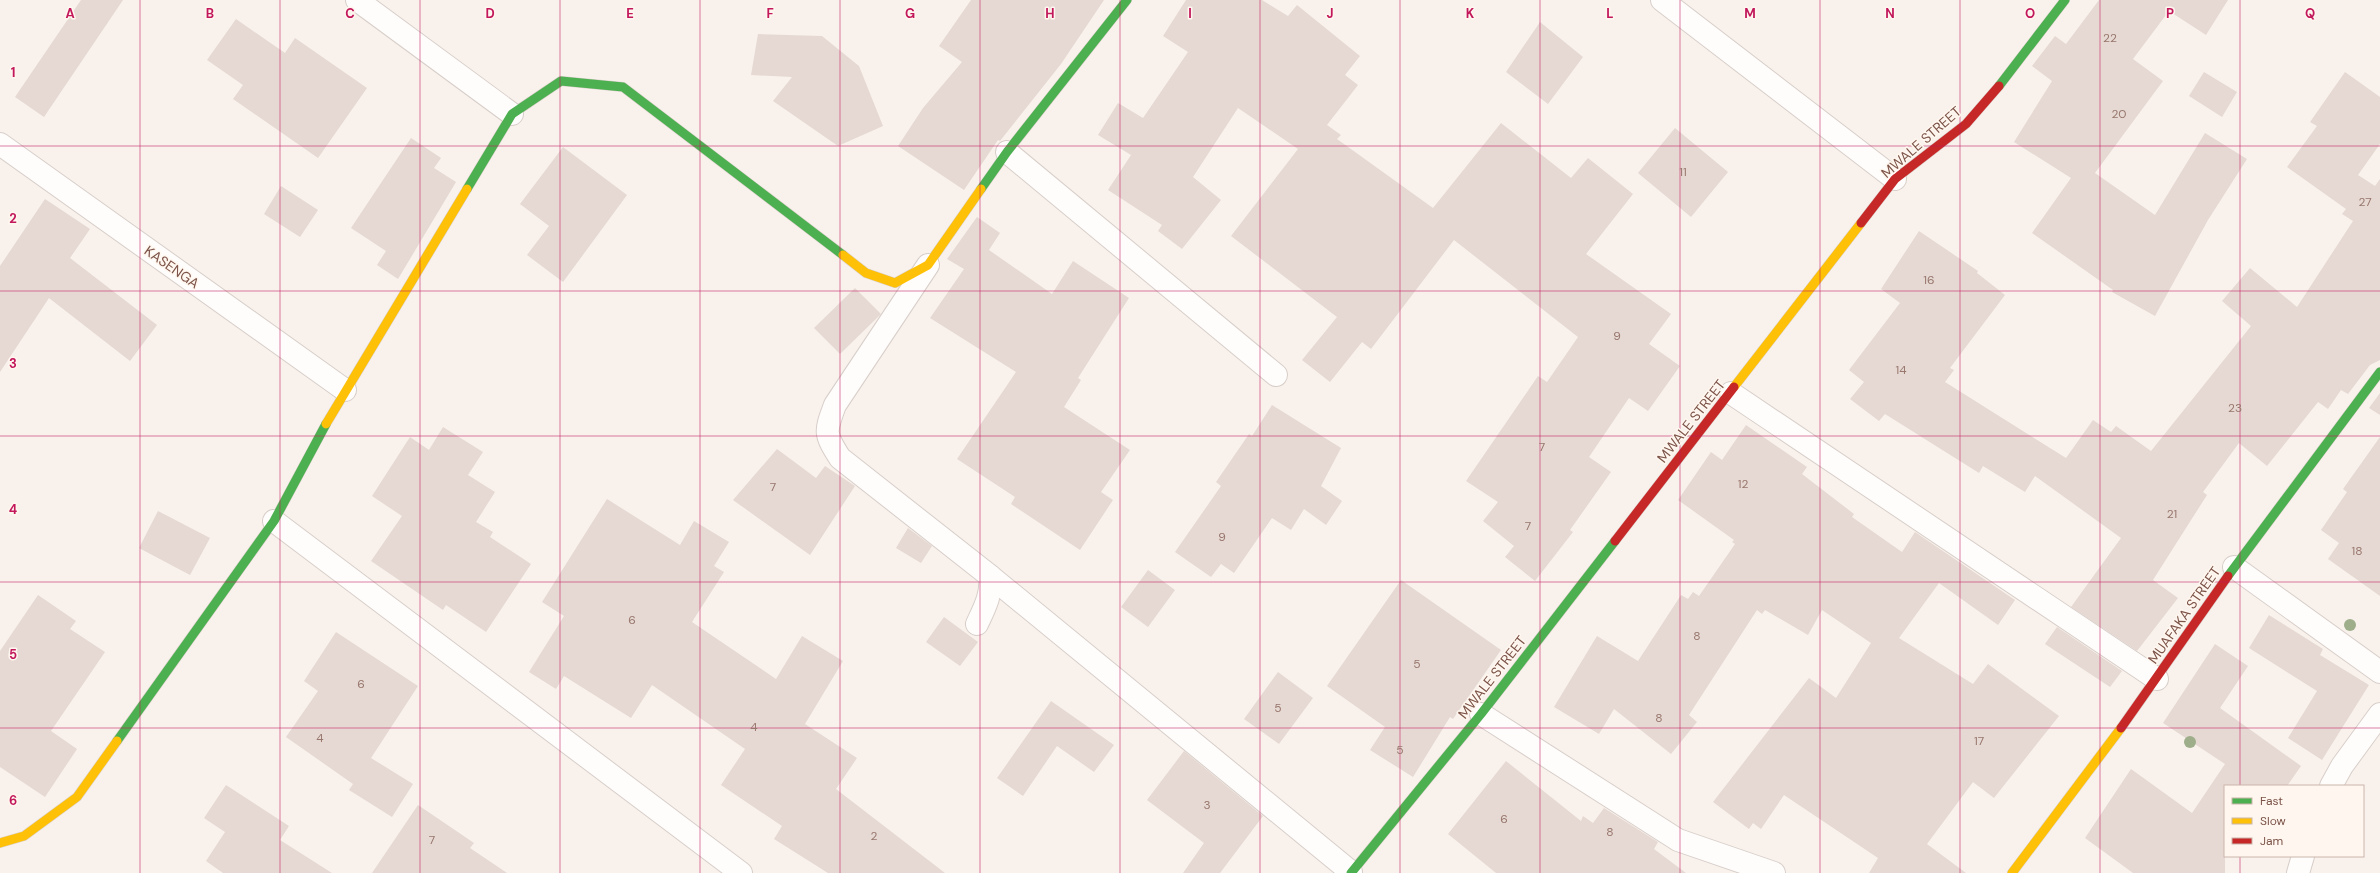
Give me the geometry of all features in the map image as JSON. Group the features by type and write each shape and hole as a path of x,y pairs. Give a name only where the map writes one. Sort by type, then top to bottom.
{"street":[{"path":"357,0 512,114"},
{"path":"1127,0 1007,152 928,265 835,405 827,426 827,438 840,458 990,576 1351,872"},
{"path":"1662,0 1895,179"},
{"name":"MWALE STREET","path":"1351,872 1481,714 1895,179 1966,124 1999,86 2065,0"},
{"path":"0,843 24,836 76,797 274,521 345,390 512,114 561,81 623,87 866,273 894,283 928,265"},
{"name":"KASENGA","path":"0,144 345,390"},
{"path":"1007,152 1276,376"},
{"name":"MUAFAKA STREET","path":"2012,873 2157,679 2234,567 2380,372"},
{"path":"1731,392 2157,679"},
{"path":"274,521 741,873"},
{"path":"2234,567 2380,672"},
{"path":"977,624 990,597 992,588 990,576"},
{"path":"1481,714 1678,840 1774,873"},
{"path":"2332,785 2342,766 2380,714"},
{"path":"2298,873 2303,857"}],"building":[{"path":"81,0 123,0 44,117 15,97"},
{"path":"971,0 1104,0 1061,64 1000,141 998,140 964,190 898,146 923,108 962,62 939,46"},
{"path":"1186,0 1262,0 1288,16 1297,5 1360,56 1345,75 1358,85 1327,125 1341,135 1337,139 1433,208 1501,123 1571,178 1588,158 1633,194 1586,254 1671,314 1649,344 1680,366 1648,411 1629,398 1589,457 1611,472 1570,530 1573,532 1535,581 1505,557 1514,546 1483,521 1498,502 1466,481 1538,376 1547,382 1578,337 1454,240 1371,349 1362,342 1330,382 1302,360 1337,317 1231,236 1298,149 1238,108 1193,177 1221,200 1182,249 1158,231 1162,225 1108,190 1131,155 1098,135 1118,103 1143,118 1188,52 1163,36"},
{"path":"2099,0 2228,0 2206,35 2169,11 2133,59 2163,81 2095,173 2155,215 2205,133 2247,159 2208,220 2155,316 2112,292 2113,290 2032,233 2071,178 2014,142 2052,81 2032,66 2055,36 2066,44"},
{"path":"236,19 285,53 295,38 367,88 318,158 233,99 243,85 207,60"},
{"path":"1540,22 1583,57 1548,104 1506,72"},
{"path":"758,34 822,36 859,66 883,126 838,146 773,101 792,77 751,75"},
{"path":"2204,72 2237,92 2222,117 2189,96"},
{"path":"2345,72 2380,97 2380,144 2358,175 2375,186 2380,179 2380,360 2370,365 2348,394 2341,390 2328,409 2318,402 2267,466 2239,443 2203,492 2207,495 2153,580 2178,598 2137,651 2071,607 2121,538 2035,476 2025,492 1983,466 1979,473 1885,414 1879,421 1850,399 1864,382 1849,370 1900,303 1881,289 1919,231 1978,271 1977,273 2005,295 1950,368 1954,370 1945,382 2066,458 2093,420 2111,432 2116,426 2151,451 2251,326 2222,301 2250,268 2297,307 2353,221 2342,214 2346,209 2287,167 2317,126 2310,122"},
{"path":"1675,128 1728,172 1691,217 1638,173"},
{"path":"411,138 441,158 434,168 456,182 398,279 377,265 386,251 351,228"},
{"path":"563,147 627,195 563,282 527,255 549,226 520,204"},
{"path":"281,186 318,210 300,237 264,214"},
{"path":"45,199 90,229 70,258 157,325 130,361 49,298 0,372 0,266"},
{"path":"977,217 1000,233 989,250 1052,294 1073,261 1129,298 1078,378 1081,380 1064,407 1130,450 1101,492 1113,500 1080,550 1011,504 1015,497 957,459 1016,372 930,318 964,269 947,259"},
{"path":"855,288 881,314 840,354 814,328"},
{"path":"2380,393 2380,415 2369,408"},
{"path":"1272,405 1341,448 1321,486 1342,501 1326,525 1304,509 1291,530 1272,518 1234,573 1221,564 1211,577 1175,552 1221,486 1216,482 1249,434 1252,436"},
{"path":"1746,425 1807,467 1802,474 1854,514 1852,517 1902,552 1915,532 2015,600 1998,625 1939,583 1899,638 1973,684 1988,664 2059,716 1994,798 1973,782 1927,844 1966,873 1869,873 1878,858 1784,795 1761,829 1753,823 1749,829 1713,802 1809,678 1836,698 1871,643 1822,610 1808,635 1765,610 1762,614 1757,610 1689,715 1697,722 1671,754 1614,709 1599,734 1554,707 1597,636 1638,661 1681,595 1688,599 1693,592 1699,596 1735,544 1732,542 1734,540 1678,500 1711,452 1722,460"},
{"path":"443,427 483,452 468,475 495,492 476,522 493,532 490,537 531,564 486,632 446,605 443,610 371,561 402,516 372,496 410,437 429,450"},
{"path":"2380,437 2380,596 2328,559 2339,543 2321,530 2347,492 2343,489"},
{"path":"777,449 816,478 825,466 855,486 810,555 733,500"},
{"path":"607,499 680,545 694,521 729,542 714,566 724,572 692,622 776,679 802,636 843,661 805,724 857,758 836,789 945,873 828,873 774,839 782,826 721,785 745,749 652,685 631,718 564,676 556,689 529,672 564,616 542,602"},
{"path":"158,511 210,538 190,575 139,548"},
{"path":"908,528 932,546 921,563 896,548"},
{"path":"1148,570 1175,590 1148,627 1121,607"},
{"path":"1401,580 1501,650 1453,719 1450,717 1413,777 1370,750 1385,727 1327,686"},
{"path":"38,595 76,621 70,629 105,652 51,731 77,749 45,797 0,767 0,651"},
{"path":"2269,615 2323,649 2320,655 2369,685 2322,760 2288,738 2317,691 2249,648"},
{"path":"944,617 978,642 960,666 926,642"},
{"path":"2057,627 2122,671 2110,687 2045,644"},
{"path":"336,632 418,686 371,758 413,784 392,817 349,790 353,784 286,737 318,691 304,681"},
{"path":"2215,644 2248,666 2220,708 2301,766 2288,785 2224,785 2225,873 2133,873 2085,838 2131,769 2192,813 2225,764 2163,723"},
{"path":"1278,672 1313,698 1279,744 1244,719"},
{"path":"1051,701 1114,745 1094,772 1057,746 1023,796 997,778"},
{"path":"1184,751 1263,816 1220,873 1183,873 1204,843 1147,800"},
{"path":"1506,761 1581,821 1583,816 1593,823 1604,808 1658,842 1654,849 1686,873 1496,873 1448,834"},
{"path":"226,785 289,826 280,840 332,873 223,873 206,861 225,832 204,818"},
{"path":"418,805 474,843 470,848 507,873 372,873"}],"traffic: fast":[{"path":"981,189 1007,152 1127,0"},
{"path":"1999,86 2065,0"},
{"path":"467,189 512,114 561,81 623,87 843,255"},
{"path":"2228,576 2380,372"},
{"path":"117,741 274,521 326,424"},
{"path":"1351,873 1481,714 1615,541"}],"traffic: slow":[{"path":"326,424 467,189"},
{"path":"843,255 866,273 895,283 928,265 981,189"},
{"path":"1734,387 1861,223"},
{"path":"2012,873 2121,728"},
{"path":"0,843 24,836 77,797 117,741"}],"traffic: jam":[{"path":"1861,223 1895,179 1966,124 1999,86"},
{"path":"1615,541 1734,387"},
{"path":"2121,728 2228,576"}]}
